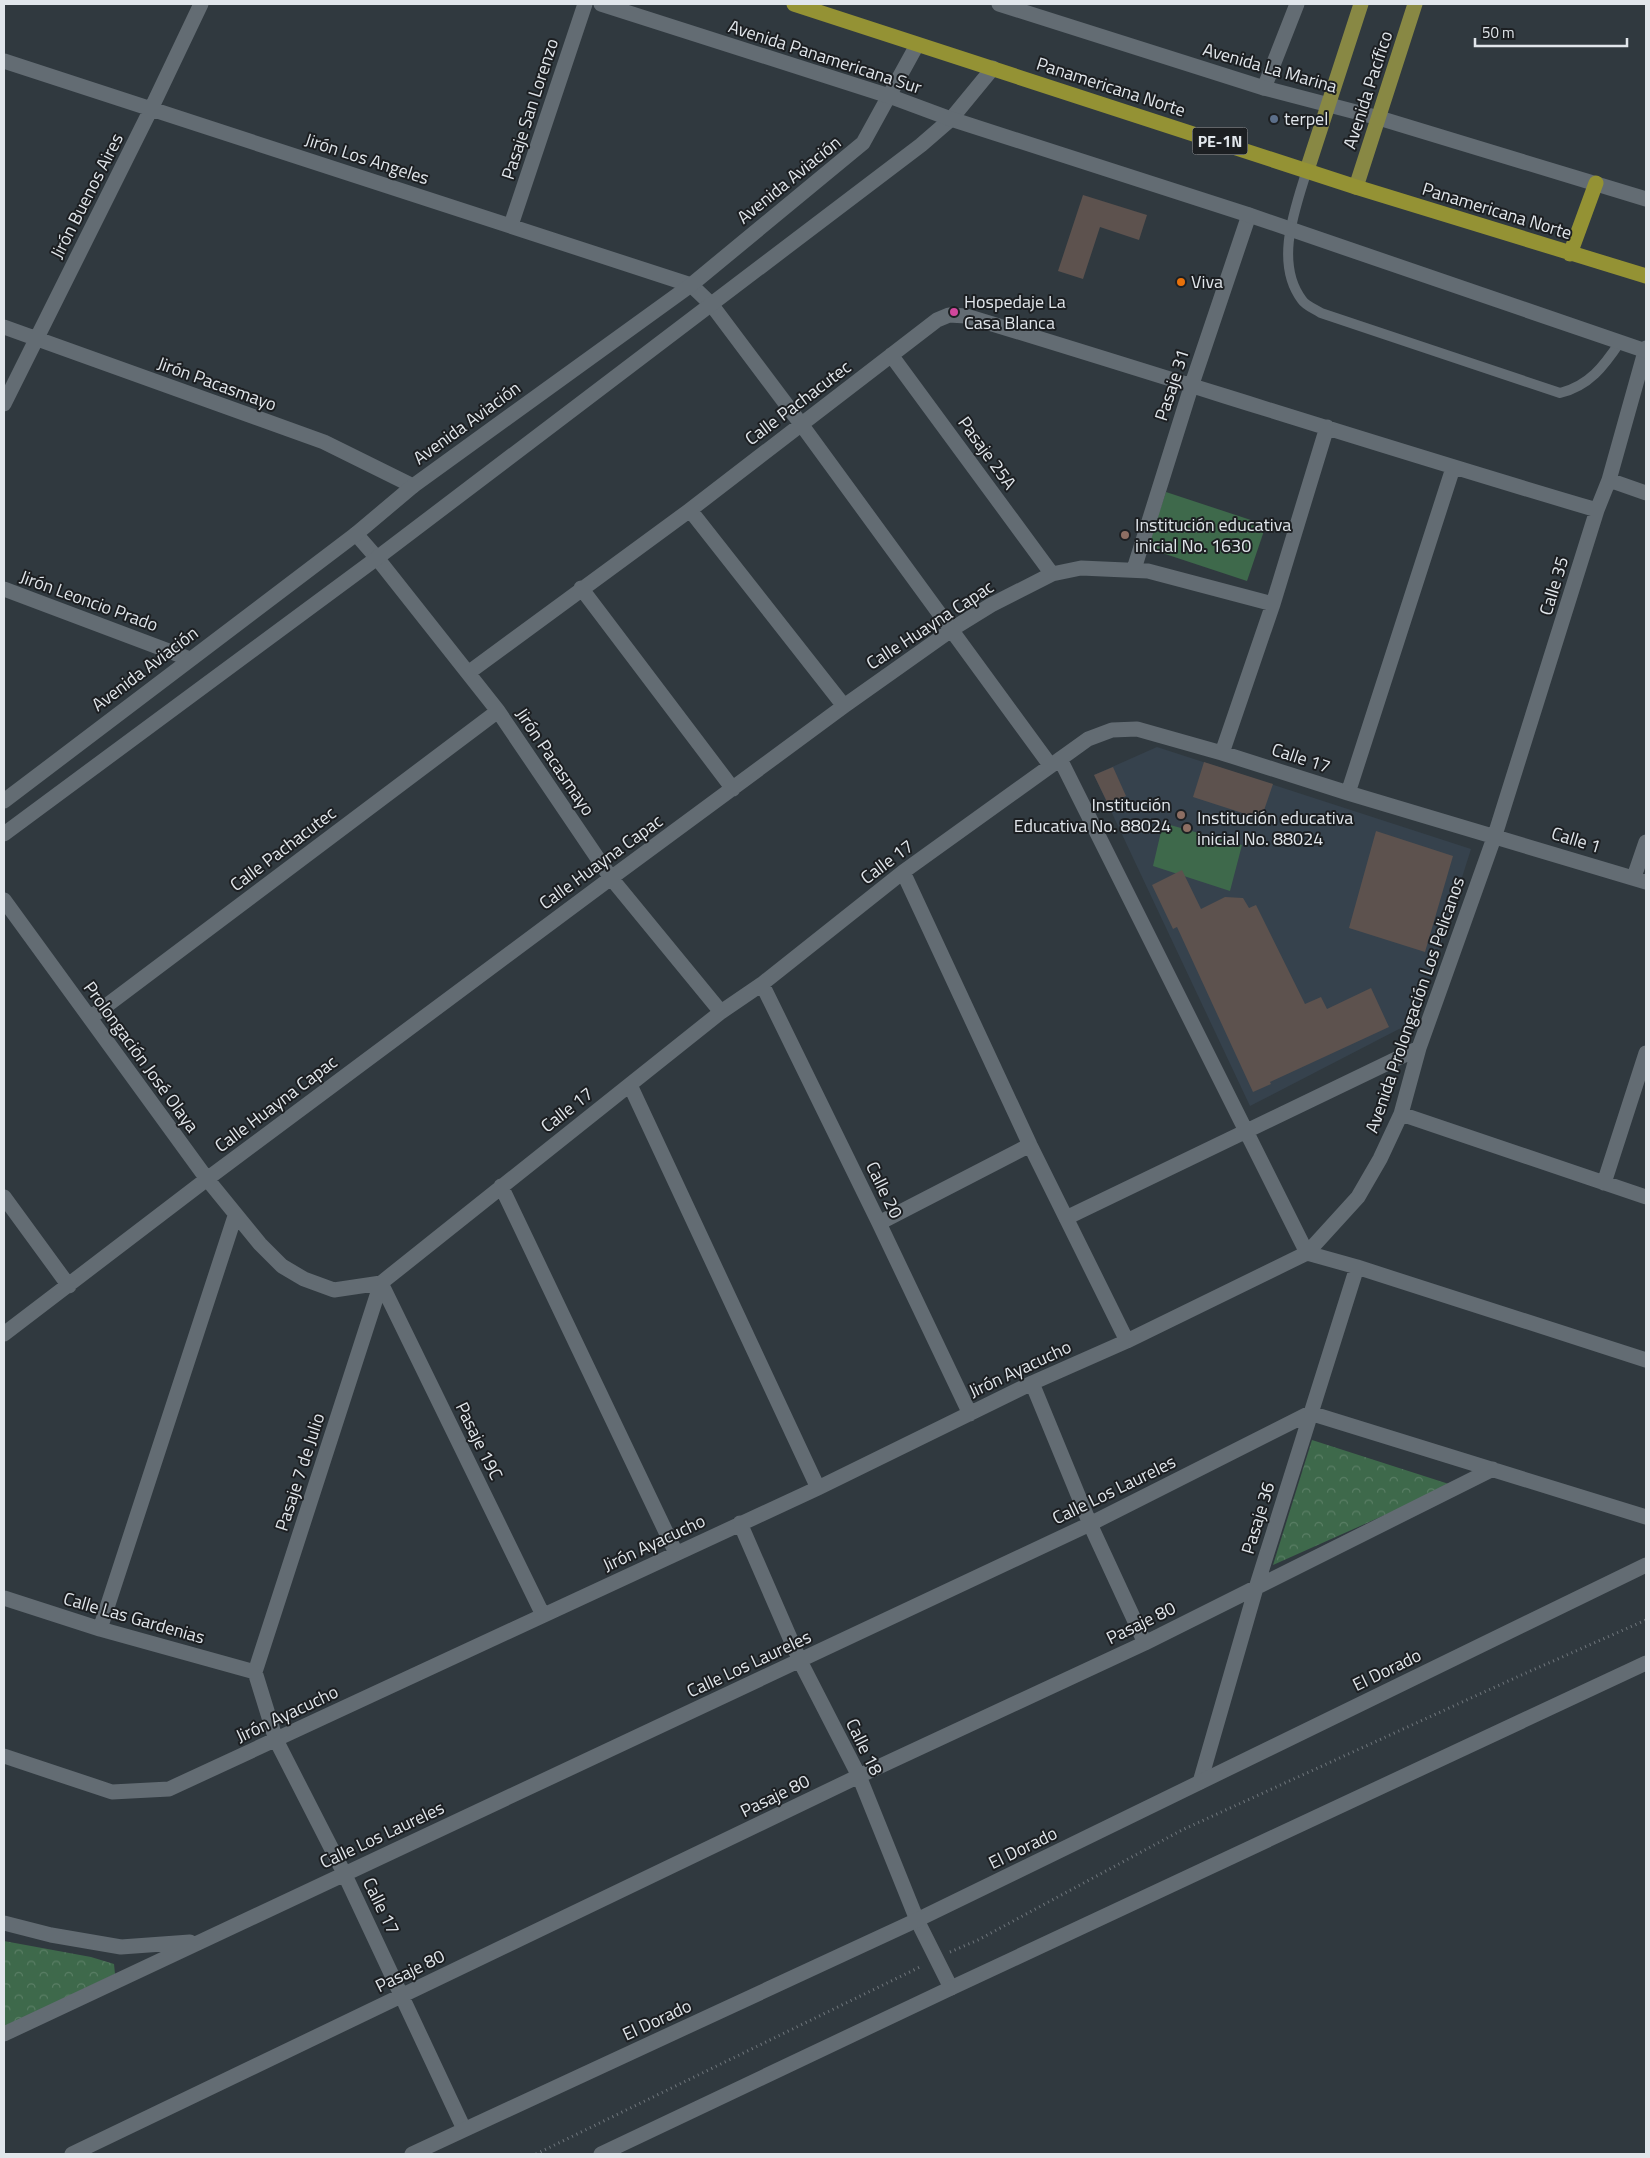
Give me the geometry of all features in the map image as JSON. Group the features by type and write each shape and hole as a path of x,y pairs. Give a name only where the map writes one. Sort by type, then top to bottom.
{"highway":[{"name":"Panamericana Norte","path":"794,4 1356,187 1646,276"},
{"path":"1570,254 1596,183"}],"main road":[{"name":"Avenida Pacífico","path":"1307,170 1361,4"},
{"name":"Avenida Pacífico","path":"1356,187 1415,4"}],"street":[{"name":"Jirón Buenos Aires","path":"4,404 152,109 201,4"},
{"name":"Pasaje San Lorenzo","path":"511,225 585,4"},
{"name":"Avenida Panamericana Sur","path":"601,4 1249,214 1646,350"},
{"name":"Avenida La Marina","path":"1000,4 1264,88 1379,118 1646,199"},
{"path":"1264,88 1297,4"},
{"name":"Avenida Aviación","path":"4,801 356,534 413,486 691,284 863,143 917,45"},
{"name":"Jirón Los Angeles","path":"4,61 691,284 710,304 801,424 950,631 1055,762 1246,1130 1307,1253"},
{"path":"4,834 378,558 921,145 951,119 993,68"},
{"name":"Pasaje 31","path":"1134,569 1192,384 1249,214"},
{"name":"Calle Pachacutec","path":"468,673 581,588 690,510 937,320 949,315 966,316 1192,384 1453,468 1597,510"},
{"name":"Jirón Pacasmayo","path":"4,327 324,442 413,486"},
{"name":"Calle 35","path":"1495,835 1597,510 1609,480 1646,350"},
{"name":"Pasaje 25A","path":"891,355 1052,574"},
{"path":"1222,753 1273,604 1327,427"},
{"path":"1348,793 1453,468"},
{"path":"1609,480 1646,493"},
{"path":"690,510 844,706"},
{"name":"Jirón Pacasmayo","path":"356,534 378,558 498,711 611,878 721,1012"},
{"name":"Calle Huayna Capac","path":"4,1334 207,1179 611,878 844,706 950,631 991,605 1052,574 1080,568 1148,571 1273,604"},
{"path":"581,588 733,789"},
{"name":"Jirón Leoncio Prado","path":"4,589 190,659"},
{"name":"Calle Pachacutec","path":"90,1018 498,711"},
{"name":"Calle 17","path":"381,1283 721,1012 762,984 903,872 1088,739 1112,730 1137,729 1495,835"},
{"name":"Calle 1","path":"1495,835 1640,879"},
{"name":"Avenida Prolongación Los Pelicanos","path":"1307,1253 1358,1197 1380,1159 1401,1114 1419,1048 1495,835"},
{"path":"1640,879 1646,842"},
{"path":"903,872 1030,1145 1127,1341"},
{"name":"Prolongación José Olaya","path":"4,900 235,1216 282,1266 304,1278 334,1290 381,1283"},
{"name":"Calle 20","path":"762,984 970,1414"},
{"path":"1066,1218 1419,1048"},
{"path":"1604,1183 1646,1053"},
{"path":"630,1085 818,1488"},
{"path":"1401,1114 1646,1197"},
{"path":"879,1223 1030,1145"},
{"path":"501,1186 676,1553"},
{"path":"4,1197 69,1286"},
{"path":"100,1629 235,1216"},
{"path":"1307,1253 1357,1267 1646,1360"},
{"name":"Jirón Ayacucho","path":"4,1756 112,1792 169,1789 818,1488 1032,1383 1127,1341 1307,1253"},
{"name":"Pasaje 36","path":"1200,1782 1256,1588 1357,1267"},
{"name":"Pasaje 19C","path":"381,1283 544,1615"},
{"name":"Pasaje 7 de Julio","path":"254,1672 381,1283"},
{"path":"1032,1383 1090,1524 1145,1643"},
{"path":"1310,1414 1646,1517"},
{"name":"Calle Los Laureles","path":"4,2034 1090,1524 1310,1414"},
{"name":"Pasaje 80","path":"72,2154 93,2150 402,1995 859,1776 1145,1643 1493,1469"},
{"name":"Calle 18","path":"740,1523 800,1661 859,1776 917,1920 951,1988"},
{"name":"El Dorado","path":"412,2154 917,1920 1646,1566"},
{"name":"Calle Las Gardenias","path":"4,1598 100,1629 254,1672"},
{"path":"601,2154 1646,1663"},
{"name":"Calle 17","path":"254,1672 276,1740 344,1873 464,2129"},
{"name":"Calle Los Laureles","path":"4,1923 51,1935 121,1947 199,1941"}],"lane":[{"path":"1307,170 1289,228 1291,280 1302,302 1321,313 1560,393 1579,386 1602,368 1620,342"}],"path":[{"path":"536,2154 937,1958 978,1940 1182,1830 1518,1676 1646,1620"}],"shaded area":[{"path":"1157,747 1471,849 1416,1023 1399,1029 1250,1106 1094,775"}],"green space":[{"path":"1166,492 1266,525 1247,581 1147,548"},
{"path":"1163,823 1242,845 1230,891 1153,866"},
{"path":"1312,1440 1452,1485 1273,1565"},
{"path":"4,1941 91,1957 114,1964 115,1974 4,2028"}],"building":[{"path":"1083,195 1147,215 1139,240 1100,227 1083,279 1058,271"},
{"path":"1204,762 1273,784 1261,819 1193,797"},
{"path":"1113,767 1126,796 1108,804 1094,775"},
{"path":"1376,831 1453,856 1425,952 1349,928"},
{"path":"1182,870 1201,909 1225,897 1243,898 1249,908 1256,905 1305,1004 1321,997 1327,1009 1371,988 1389,1027 1270,1082 1271,1084 1253,1092 1177,927 1173,929 1152,885"}],"place":[{"name":"terpel","path":"1274,119"},
{"name":"Viva","path":"1181,282"},
{"name":"Hospedaje La Casa Blanca","path":"954,312"},
{"name":"Institución educativa inicial No. 1630","path":"1125,535"},
{"name":"Institución Educativa No. 88024","path":"1181,815"},
{"name":"Institución educativa inicial No. 88024","path":"1187,828"}]}
